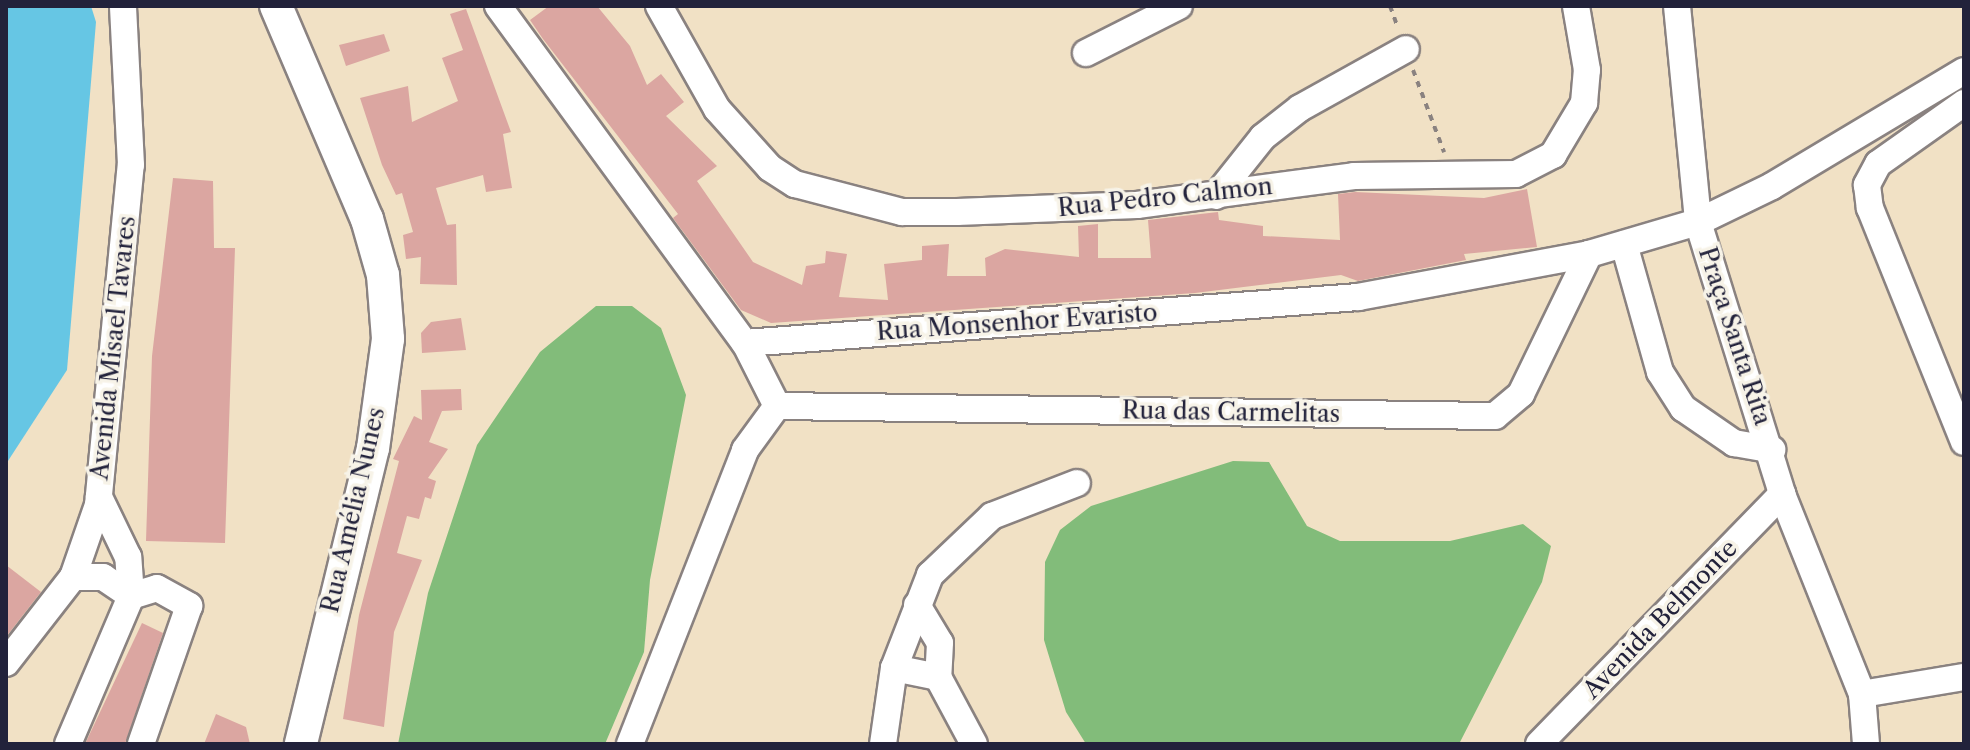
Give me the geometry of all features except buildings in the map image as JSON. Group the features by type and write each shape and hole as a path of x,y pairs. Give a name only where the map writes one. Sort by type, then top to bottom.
{"main road":[{"name":"Rua Amélia Nunes","path":"276,6 367,219 383,275 388,339 373,448 301,744"}],"street":[{"name":"Avenida Misael Tavares","path":"6,663 73,577 99,497 131,165 123,6"},
{"path":"498,6 745,343 777,406 745,450 630,744"},
{"name":"Rua Pedro Calmon","path":"659,6 743,144 795,184 902,212 1055,210 1216,196 1354,176 1516,174 1553,155 1574,128 1587,70 1576,6"},
{"path":"1086,53 1179,6"},
{"name":"Praça Santa Rita","path":"1677,6 1698,222 1772,450 1782,494 1862,694 1866,744"},
{"path":"1216,196 1263,137 1300,108 1406,49"},
{"name":"Rua Monsenhor Evaristo","path":"745,343 1358,297 1589,254 1698,222 1772,186 1964,71"},
{"path":"1964,103 1878,164 1867,185 1870,208 1964,442"},
{"name":"Praça Santa Rita","path":"1624,244 1660,372 1683,408 1734,443 1772,450"},
{"name":"Rua das Carmelitas","path":"777,406 1495,416 1521,394 1589,254"},
{"path":"883,744 894,668 917,605 956,545 992,516 1077,483"},
{"name":"Avenida Belmonte","path":"1539,744 1782,494"},
{"path":"68,744 131,596 128,557 99,497"},
{"path":"73,577 103,577 131,596"},
{"path":"131,596 157,588 189,606 141,744"},
{"path":"917,605 936,631 938,677 974,744"},
{"path":"894,668 938,677"},
{"path":"1862,694 1964,677"}],"path":[{"path":"1390,6 1453,177"}],"green space":[{"path":"596,306 632,306 661,328 686,395 650,580 644,652 605,744 398,744 428,593 477,445 540,352"},
{"path":"1233,461 1269,462 1307,526 1340,541 1450,541 1523,524 1551,546 1542,582 1459,744 1086,744 1066,712 1044,640 1045,562 1060,530 1091,506"}],"water":[{"path":"6,6 91,6 96,22 67,370 6,464"}]}
